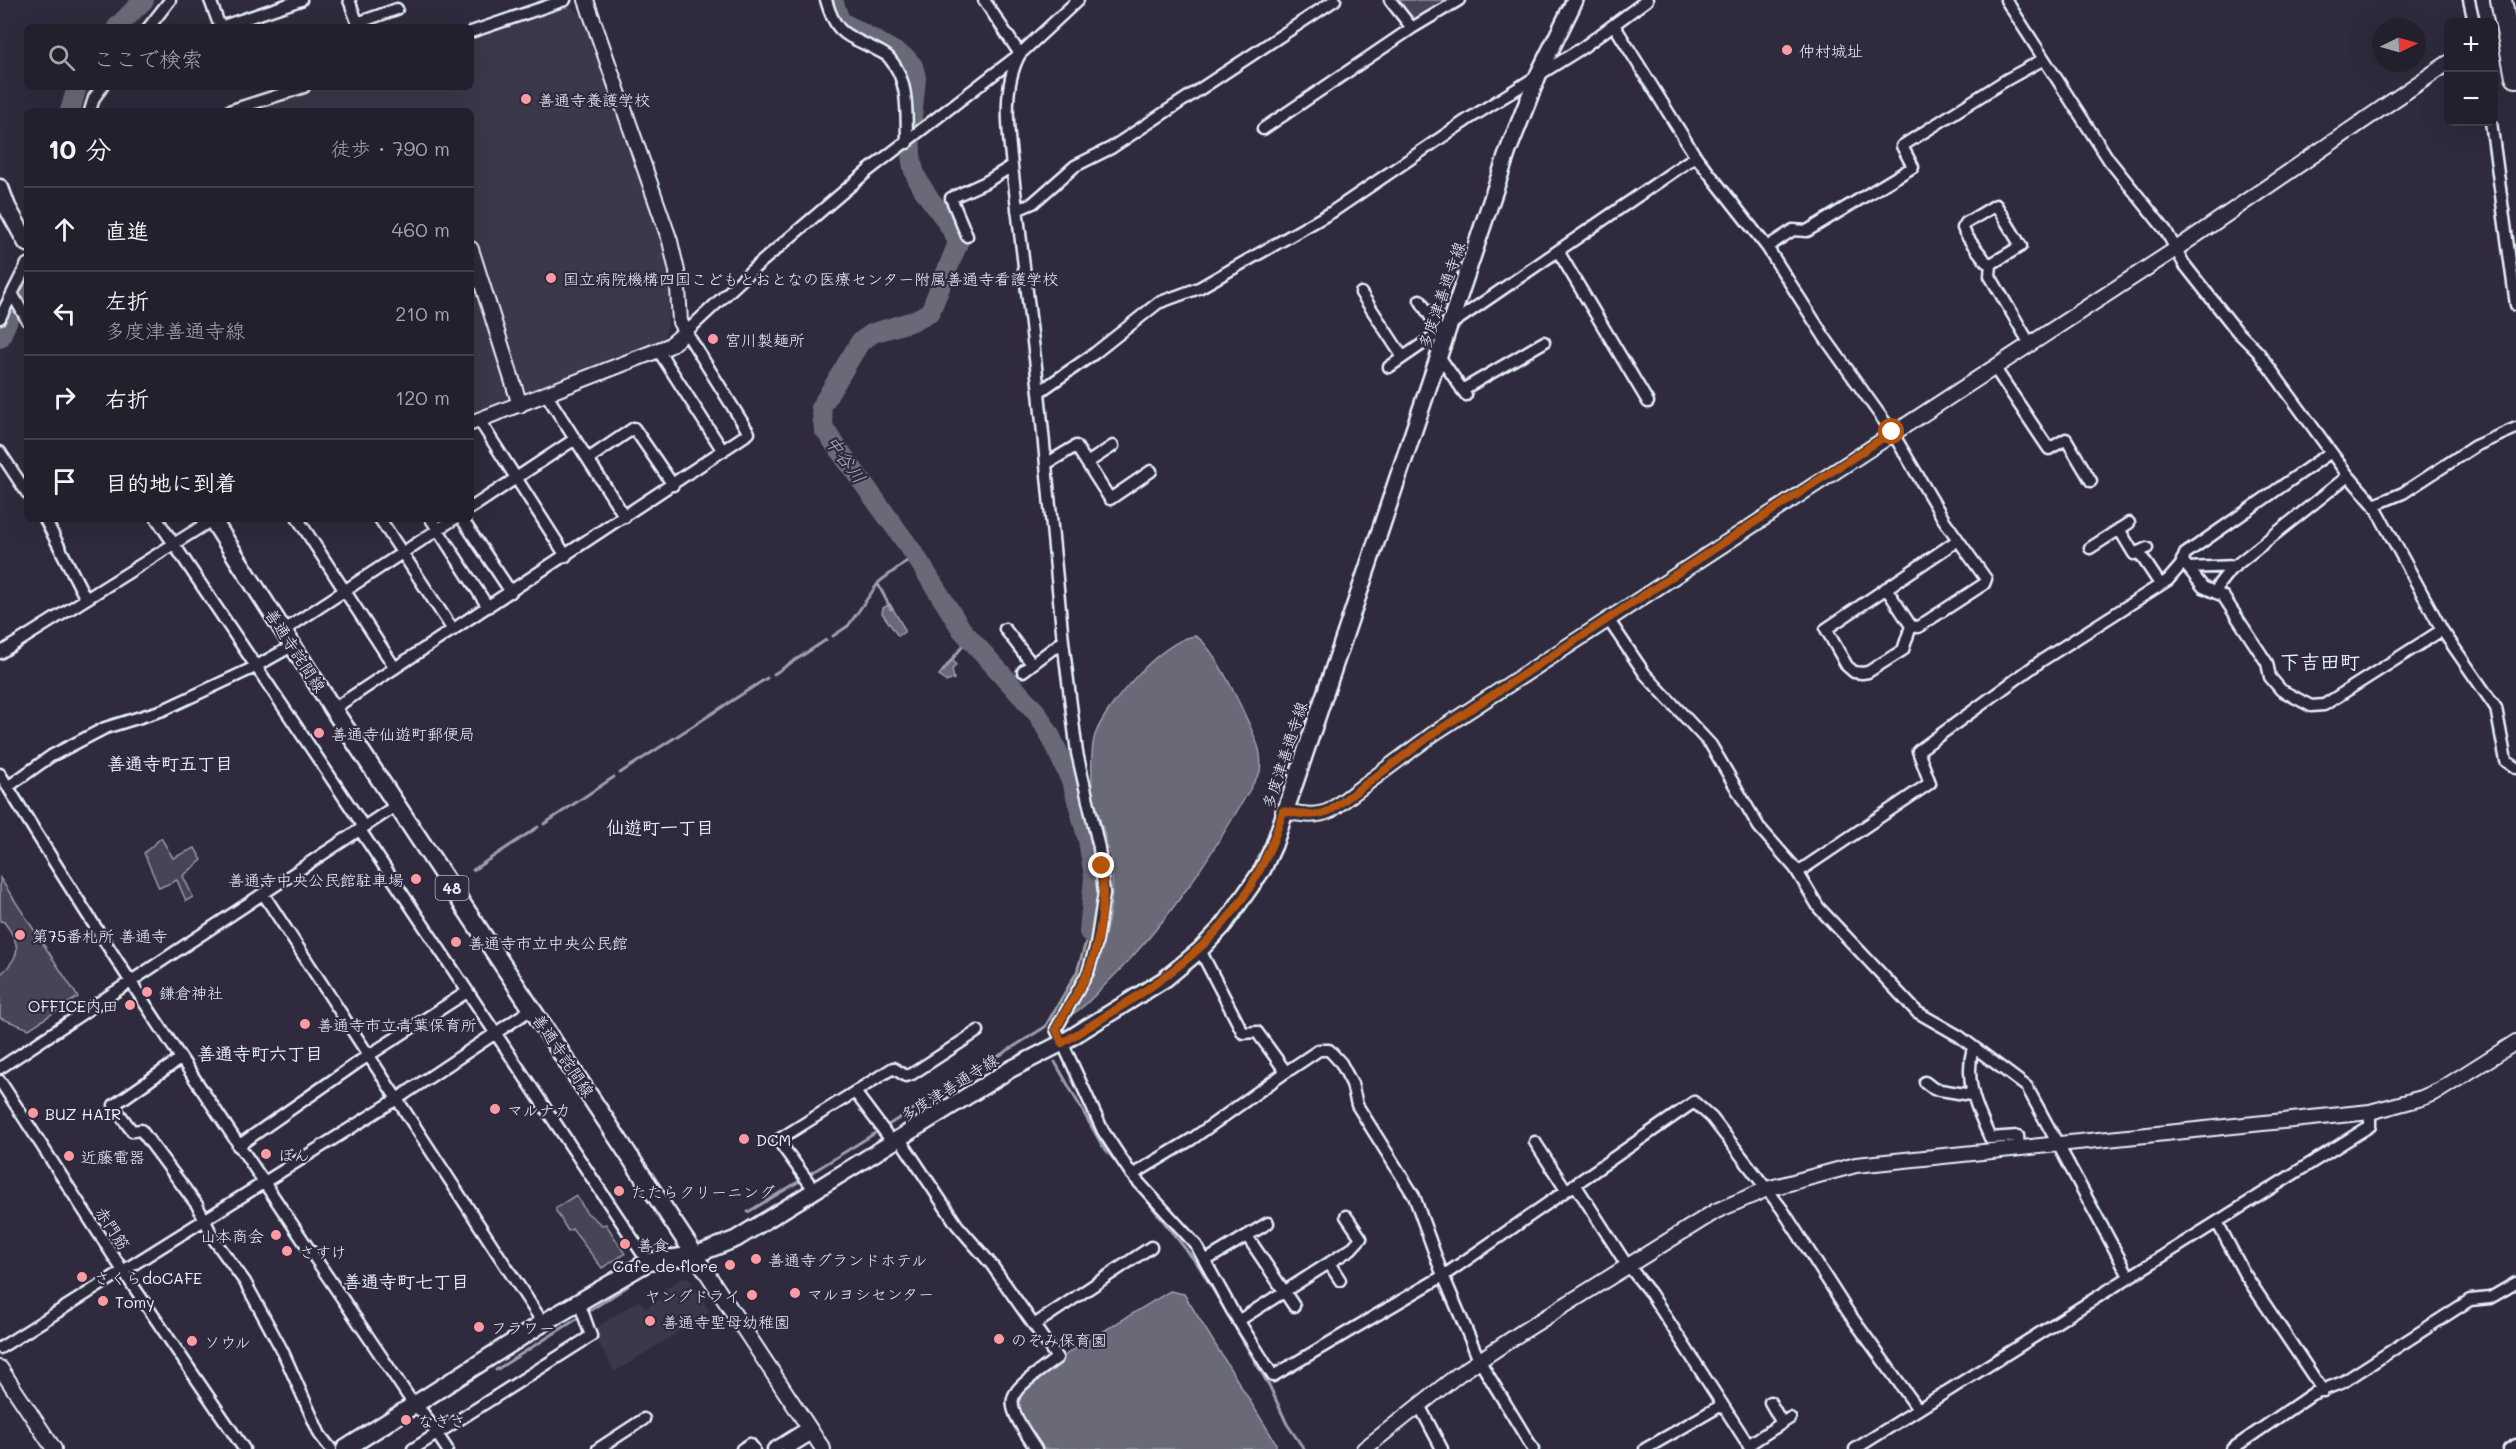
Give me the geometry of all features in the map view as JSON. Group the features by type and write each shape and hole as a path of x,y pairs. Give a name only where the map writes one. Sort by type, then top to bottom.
{"highway":[{"path":"2500,0 2516,77"}],"main road":[{"name":"多度津善通寺線","path":"695,1255 736,1239 808,1181 1062,1043 1165,979 1200,950 1223,926 1263,868 1274,845 1283,811 1439,356 1445,327 1508,151 1539,73 1575,0"},
{"path":"0,188 7,207 24,238"},
{"name":"善通寺詫間線","path":"215,522 333,709 695,1255"},
{"path":"345,1449 543,1323 648,1262 695,1255"}],"street":[{"path":"151,24 170,0"},
{"path":"210,0 219,24"},
{"path":"229,24 301,0"},
{"path":"349,0 358,24"},
{"path":"474,31 565,0"},
{"path":"333,709 625,518 749,433 680,322 677,271 670,240 586,0"},
{"path":"826,0 832,21 840,31 889,57 896,66 904,84 907,143"},
{"path":"984,0 1020,54"},
{"path":"567,556 475,421 669,346 752,270 869,170 1020,54 1078,0"},
{"path":"1017,210 1033,203 1074,166 1111,148 1335,0"},
{"path":"1390,0 1412,28"},
{"path":"1263,129 1412,28 1459,0"},
{"path":"1039,392 1095,353 1158,303 1199,288 1270,250 1332,212 1614,25 1647,0"},
{"path":"2006,0 2109,160 2166,231 2194,277 2258,352 2348,476 2374,505 2442,630 2496,708 2506,761 2516,768"},
{"path":"2469,0 2473,18"},
{"path":"360,24 397,9"},
{"path":"1614,25 1696,156 1767,247 1825,338 1892,432 1958,540 1986,579 1984,584 1918,627 1911,626 1886,588"},
{"path":"1020,54 1010,76 1009,136 1077,753 1099,848 1104,893 1096,945 1088,972 1056,1029 1102,1131 1132,1175 1196,1245 1238,1321 1273,1376 1443,1276 1694,1102 1712,1118 1767,1189 1848,1312 1918,1409"},
{"path":"1767,247 1794,231 1807,231 1913,167 1902,146 2006,80 2044,59"},
{"path":"1283,811 1310,816 1331,810 1433,734 1892,432 2176,249 2444,66"},
{"path":"91,108 93,98 100,90"},
{"path":"239,108 295,90"},
{"path":"2492,126 2516,305"},
{"path":"1389,367 1696,156"},
{"path":"967,236 951,198 986,182 1012,165"},
{"path":"1996,205 2021,246 1991,264 1986,262 1974,243 1965,236 1963,228 1966,223 1996,205"},
{"path":"1558,251 1648,402"},
{"path":"474,259 519,405"},
{"path":"1991,264 1990,276 2030,344"},
{"path":"0,318 24,271"},
{"path":"1361,293 1379,311 1402,356"},
{"path":"13,295 24,314"},
{"path":"1420,300 1445,327"},
{"path":"1439,356 1464,393 1544,342"},
{"path":"658,350 723,451"},
{"path":"1501,353 1507,364"},
{"path":"1994,367 2049,449 2066,440 2091,481"},
{"path":"546,394 625,518"},
{"path":"588,459 634,428 673,485"},
{"path":"2374,505 2403,493 2475,446 2516,428"},
{"path":"474,506 516,478 521,472 575,439"},
{"path":"1046,464 1076,446 1110,499 1151,471"},
{"path":"1087,463 1113,446"},
{"path":"0,452 24,488"},
{"path":"2331,452 2185,554 2185,564 2203,587 2223,596 2267,663 2274,683 2288,695 2311,706 2324,705 2442,630"},
{"path":"2216,593 2219,584 2235,566 2348,476"},
{"path":"47,522 86,599"},
{"path":"159,522 648,1262"},
{"path":"0,654 208,522"},
{"path":"300,522 395,668"},
{"path":"382,522 453,630"},
{"path":"433,522 488,607"},
{"path":"283,631 450,522"},
{"path":"464,522 511,592"},
{"path":"2090,548 2129,523"},
{"path":"2119,530 2134,554 2143,551 2160,584"},
{"path":"1911,626 1903,650 1868,672 1854,672 1839,656 1826,629 1958,540"},
{"path":"1798,872 1930,783 1918,751 2041,661 2160,584 2185,564 2235,566"},
{"path":"1608,619 1645,674 1711,745 1759,827 1798,872 1819,908 1917,1012 1973,1047 2027,1087 2129,1276"},
{"path":"1005,629 1028,668 1063,641"},
{"path":"9,786 51,756 105,728 163,710 255,667 292,646"},
{"path":"0,774 129,982 262,1183 414,1405 423,1413 447,1449"},
{"path":"0,1068 397,805"},
{"path":"264,894 543,1323"},
{"path":"1200,950 1243,1033 1257,1032 1286,1072"},
{"path":"238,1146 369,1056 468,992"},
{"path":"0,1348 397,1099 533,1008"},
{"path":"808,1181 778,1140 893,1068 906,1076 912,1074 978,1031"},
{"path":"1364,1449 1479,1360 1628,1264 1716,1211 1767,1189 1830,1169 1856,1165 2370,1112 2422,1098 2440,1090 2516,1042"},
{"path":"1973,1047 1969,1077 1971,1095 1990,1138 2018,1136 2019,1148"},
{"path":"1132,1175 1192,1139 1319,1050 1329,1050 1341,1063 1352,1084 1361,1112 1414,1196 1443,1276 1479,1360 1533,1449"},
{"path":"180,1059 114,1105 132,1131 141,1130 206,1220 215,1241 245,1282 283,1352 320,1435 331,1449"},
{"name":"赤門筋","path":"0,1081 123,1271 244,1449"},
{"path":"1925,1082 1934,1089 1971,1095"},
{"path":"855,1092 957,1225 991,1264 1057,1358 1017,1388 1011,1400 1015,1417 1036,1449"},
{"path":"1855,1449 2370,1126 2370,1112"},
{"path":"1535,1142 1651,1294 1750,1447 1786,1420 1770,1402"},
{"path":"1238,1321 1351,1249 1361,1238 1346,1216"},
{"path":"2217,1222 2244,1273 2323,1391"},
{"path":"1205,1261 1268,1224"},
{"path":"1246,1236 1294,1306"},
{"path":"1034,1325 1151,1246"},
{"path":"695,1255 822,1449"},
{"path":"1329,1263 1340,1280"},
{"path":"2232,1449 2312,1394 2343,1382 2470,1300 2490,1298 2516,1284"},
{"path":"413,1449 591,1336 579,1302"},
{"path":"0,1368 54,1449"},
{"path":"1419,1406 1442,1449"},
{"path":"1645,1449 1722,1406"},
{"path":"598,1449 644,1419"},
{"path":"772,1449 810,1430"},
{"path":"788,1449 810,1430"},
{"path":"742,1449 750,1444 754,1449"},
{"path":"2509,1449 2516,1445"}],"shaded area":[{"path":"1385,0 1451,0 1412,23"},
{"path":"568,4 584,17 665,250 671,288 667,329 662,342 529,394 523,393 474,412 474,108 252,108 308,90 474,90 474,36"},
{"path":"161,838 173,858 195,848 202,860 183,876 193,897 186,901 177,880 159,888 144,853"},
{"name":"第75番札所 善通寺","path":"0,878 78,997 29,1029 0,1018 0,975 12,962 17,950 10,930 4,922 0,921"},
{"path":"576,1195 586,1212 602,1225 606,1224 625,1254 602,1268 572,1229 568,1231 556,1211 556,1208"},
{"name":"善通寺聖母幼稚園","path":"683,1277 689,1278 710,1312 615,1372 591,1331 639,1300 646,1308 662,1298 666,1288"}],"water":[{"path":"890,604 904,628 904,632 898,636 882,613 883,608"},
{"path":"1195,636 1212,653 1241,706 1259,749 1260,772 1226,830 1171,911 1129,961 1082,1008 1066,1017 1090,979 1105,937 1111,906 1111,862 1089,787 1092,786 1092,754 1095,735 1110,708 1152,661 1182,640"},
{"path":"952,659 956,665 952,670 954,679 946,682 939,675"},
{"path":"1170,1291 1184,1294 1276,1443 1276,1449 1042,1449 1018,1410 1015,1397 1019,1389 1074,1349"}],"waterway":[{"path":"120,24 144,0"},
{"name":"中谷川","path":"833,0 840,21 906,58 913,66 916,78 911,128 913,166 926,194 958,243 930,312 913,321 873,333 860,342 821,407 824,429 915,555 962,630 1037,713 1050,735 1073,785 1088,840 1094,877 1089,932"},
{"path":"71,108 76,90"},
{"path":"0,338 24,282"},
{"path":"833,636 848,626 879,582 915,555"},
{"path":"878,584 891,609"},
{"path":"943,671 969,638"},
{"path":"774,674 826,640"},
{"path":"620,773 767,678"},
{"path":"544,824 614,777"},
{"path":"473,870 538,827"},
{"path":"808,1175 1045,1027 1077,972 1089,932"},
{"path":"1055,1062 1102,1145 1122,1169"},
{"path":"748,1212 803,1179"},
{"path":"1138,1189 1199,1266 1270,1387 1287,1424 1304,1449"},
{"path":"589,1311 628,1286"},
{"path":"496,1370 580,1317"}],"tunnel":[{"path":"2498,29 2516,17"}],"place":[{"name":"仲村城址","path":"1787,50"},
{"name":"善通寺養護学校","path":"526,99"},
{"name":"国立病院機構四国こどもとおとなの医療センター附属善通寺看護学校","path":"551,278"},
{"name":"宮川製麺所","path":"713,339"},
{"name":"善通寺仙遊町郵便局","path":"319,733"},
{"name":"善通寺中央公民館駐車場","path":"416,879"},
{"name":"第75番札所 善通寺","path":"20,935"},
{"name":"善通寺市立中央公民館","path":"456,942"},
{"name":"鎌倉神社","path":"147,992"},
{"name":"OFFICE内田","path":"130,1005"},
{"name":"善通寺市立青葉保育所","path":"305,1024"},
{"name":"マルナカ","path":"495,1109"},
{"name":"BUZ HAIR","path":"33,1113"},
{"name":"DCM","path":"744,1139"},
{"name":"ぼん","path":"266,1154"},
{"name":"近藤電器","path":"69,1156"},
{"name":"たたらクリーニング","path":"619,1191"},
{"name":"山本商会","path":"276,1235"},
{"name":"善食","path":"625,1244"},
{"name":"さすけ","path":"287,1251"},
{"name":"善通寺グランドホテル","path":"756,1259"},
{"name":"Cafe de flore","path":"730,1265"},
{"name":"さくらdoCAFE","path":"82,1277"},
{"name":"マルヨシセンター","path":"795,1293"},
{"name":"ヤングドライ","path":"752,1295"},
{"name":"Tomy","path":"103,1301"},
{"name":"善通寺聖母幼稚園","path":"650,1321"},
{"name":"フラワー","path":"479,1327"},
{"name":"のぞみ保育園","path":"999,1339"},
{"name":"ソウル","path":"192,1341"},
{"name":"なぎさ","path":"406,1420"}],"district":[{"name":"下吉田町","path":"2320,661"},
{"name":"善通寺町五丁目","path":"170,763"},
{"name":"仙遊町一丁目","path":"660,827"},
{"name":"善通寺町六丁目","path":"260,1053"},
{"name":"善通寺町七丁目","path":"406,1281"}],"route":[{"path":"1102,866 1104,893 1096,945 1088,972 1056,1029 1062,1043 1165,979 1200,950 1223,926 1263,868 1274,845 1283,811 1310,816 1331,810 1433,734 1892,432"}]}
